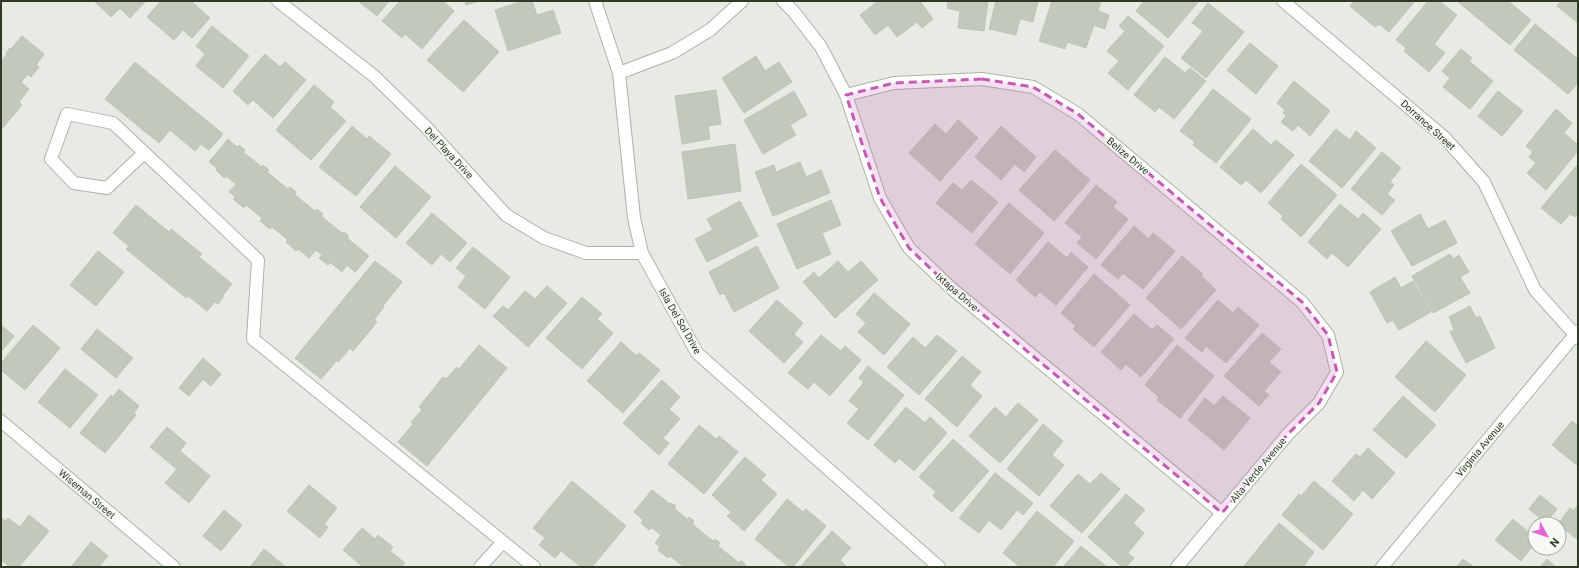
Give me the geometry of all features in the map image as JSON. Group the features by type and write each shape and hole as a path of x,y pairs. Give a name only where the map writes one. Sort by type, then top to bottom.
{"street":[{"name":"Del Playa Drive","path":"278,1 374,76 427,128 506,215 544,238 586,253 642,253"},
{"name":"Isla Del Sol Drive","path":"595,1 619,73 634,218 642,253 697,353 939,567"},
{"path":"619,73 672,53 710,30 742,1"},
{"name":"Ixtapa Drive","path":"783,1 794,12 821,47 846,96 880,198 909,248 951,288 1222,513"},
{"name":"Dorrance Street","path":"1283,1 1445,138 1484,182 1535,290 1577,334"},
{"name":"Belize Drive","path":"846,96 894,83 982,78 1033,87 1078,114 1302,302 1328,335 1337,372"},
{"path":"144,153 107,188 74,183 51,160 68,114 113,123 258,260 253,339 534,567"},
{"name":"Virginia Avenue","path":"1382,567 1577,334"},
{"name":"Alta Verde Avenue","path":"1177,567 1288,434 1319,403 1337,372"},
{"name":"Wiseman Street","path":"1,421 174,567"},
{"path":"480,567 503,542"}],"highlighted area":[{"path":"982,79 1033,87 1078,114 1302,302 1328,335 1337,372 1319,403 1288,434 1222,513 951,288 909,248 880,198 846,95 894,83"}],"building":[{"path":"94,1 146,1 130,18 120,8 111,17"},
{"path":"161,1 191,1 210,18 192,38 183,30 174,40 147,17"},
{"path":"358,1 389,1 377,16"},
{"path":"400,1 443,1 454,11 422,49 405,34 402,38 382,21"},
{"path":"465,1 479,1 466,5"},
{"path":"523,1 532,1 537,15 553,10 561,33 508,51 495,10"},
{"path":"878,1 920,1 933,19 922,28 917,22 897,37 888,25 875,35 860,15"},
{"path":"948,1 988,1 984,31 958,28 960,11 947,8"},
{"path":"996,1 1038,1 1033,22 1020,19 1016,35 989,29"},
{"path":"1052,1 1101,1 1098,11 1109,15 1105,29 1094,25 1086,48 1067,42 1065,49 1039,41"},
{"path":"1144,1 1199,1 1168,38 1136,11"},
{"path":"1354,1 1415,1 1389,32 1379,24 1375,27 1350,6"},
{"path":"1428,1 1439,1 1457,15 1434,44 1445,53 1429,72 1404,51 1406,48 1396,40"},
{"path":"1457,1 1508,1 1531,20 1510,45"},
{"path":"1561,1 1578,1 1578,23 1557,6"},
{"path":"1208,3 1244,32 1206,78 1181,58 1203,31 1192,23"},
{"path":"1128,16 1164,46 1128,90 1108,73 1119,61 1107,51 1125,31 1119,26"},
{"path":"464,20 499,52 463,92 427,60"},
{"path":"1535,24 1578,59 1578,83 1568,94 1514,50"},
{"path":"212,26 249,56 223,88 196,66 205,54 196,46"},
{"path":"22,36 44,54 36,65 39,67 31,77 28,74 21,82 29,89 19,102 22,105 1,130 1,62 10,48 11,49"},
{"path":"1250,43 1278,66 1256,94 1227,70"},
{"path":"1461,49 1472,58 1469,61 1493,81 1470,109 1443,87 1450,78 1442,71"},
{"path":"265,54 280,67 285,62 306,80 273,118 253,100 248,105 233,91"},
{"path":"756,56 765,71 779,62 792,82 744,113 722,78"},
{"path":"1165,57 1185,73 1190,68 1206,81 1174,119 1159,107 1155,112 1134,95"},
{"path":"135,62 223,134 209,150 201,144 195,151 170,130 159,143 105,99"},
{"path":"1294,81 1330,111 1310,136 1298,125 1293,131 1281,122 1286,116 1283,113 1285,110 1277,103"},
{"path":"314,85 334,102 330,107 346,121 311,160 276,130"},
{"path":"1213,89 1251,119 1216,163 1193,145 1195,142 1180,131"},
{"path":"716,90 721,124 708,126 710,139 682,144 675,96"},
{"path":"794,91 807,115 790,125 796,135 763,154 744,120"},
{"path":"1498,91 1523,111 1502,136 1478,116"},
{"path":"1556,109 1572,123 1564,133 1578,145 1578,151 1546,190 1527,173 1536,163 1529,157 1533,152 1526,146"},
{"path":"958,120 978,138 940,181 909,153 935,124 946,134"},
{"path":"352,126 367,139 369,136 391,154 356,196 319,167"},
{"path":"1001,126 1036,157 1024,172 1015,164 1001,180 975,157"},
{"path":"1253,129 1271,145 1276,140 1294,155 1261,193 1246,180 1241,185 1220,167"},
{"path":"1336,129 1350,140 1356,131 1376,148 1342,188 1309,161"},
{"path":"228,139 237,147 239,145 245,150 243,152 262,167 263,165 269,170 267,172 288,189 290,187 296,192 295,195 315,211 317,209 323,214 321,216 343,234 344,232 349,236 347,238 369,256 355,272 347,265 342,272 330,262 328,265 319,258 322,255 316,250 309,258 298,249 296,251 286,242 288,240 272,227 270,229 260,221 262,218 246,205 244,208 233,199 236,197 229,192 236,184 226,176 224,178 216,170 217,168 209,162"},
{"path":"735,144 741,191 688,199 682,152"},
{"path":"1055,150 1090,180 1054,221 1019,190"},
{"path":"1382,152 1401,168 1390,182 1394,185 1387,194 1395,200 1382,215 1351,189"},
{"path":"800,162 806,177 821,170 830,193 773,216 755,172 774,165 776,172"},
{"path":"1301,164 1337,195 1301,237 1281,219 1283,216 1268,203"},
{"path":"1578,164 1578,213 1575,217 1570,214 1561,224 1541,208"},
{"path":"395,166 431,197 396,238 360,207"},
{"path":"971,180 998,202 972,233 936,203 953,183 962,190"},
{"path":"1096,185 1117,202 1113,207 1128,219 1096,259 1077,243 1082,237 1065,223"},
{"path":"831,200 841,225 822,233 831,254 797,269 777,224"},
{"path":"740,201 758,236 707,262 695,239 713,230 707,219"},
{"path":"1009,203 1044,233 1010,274 975,244"},
{"path":"1340,204 1358,219 1363,213 1381,229 1348,267 1332,253 1327,259 1308,242"},
{"path":"136,205 169,232 171,229 202,254 199,257 232,284 218,304 215,302 207,311 188,296 186,298 126,249 129,246 113,233"},
{"path":"432,213 467,243 450,262 441,254 432,265 406,243"},
{"path":"1420,214 1428,229 1445,220 1457,243 1412,266 1391,231"},
{"path":"1134,226 1149,239 1153,233 1175,251 1143,289 1123,273 1118,279 1101,265"},
{"path":"1048,242 1067,258 1071,252 1088,267 1056,305 1040,292 1035,297 1016,280"},
{"path":"757,246 779,288 734,312 724,293 720,295 709,272"},
{"path":"473,247 510,277 485,309 458,287 466,276 456,268"},
{"path":"98,251 124,272 96,306 70,285"},
{"path":"1450,254 1453,259 1459,255 1469,272 1460,277 1470,293 1433,313 1412,276"},
{"path":"1182,256 1203,274 1201,276 1216,290 1181,329 1146,298"},
{"path":"375,261 402,282 374,320 377,322 353,351 350,348 338,362 337,360 321,379 295,358"},
{"path":"838,261 848,272 861,261 878,280 835,318 803,282 814,272 819,278"},
{"path":"1094,274 1130,305 1094,347 1073,329 1076,326 1061,313"},
{"path":"1395,277 1401,288 1413,281 1431,312 1399,330 1393,320 1387,323 1370,292"},
{"path":"547,286 567,303 528,347 493,316 503,306 508,310 525,291 535,299"},
{"path":"874,293 910,324 884,355 858,332 866,323 856,314"},
{"path":"582,297 602,314 597,319 613,333 582,369 546,338"},
{"path":"777,300 803,323 794,334 803,342 784,363 749,331"},
{"path":"1218,300 1233,313 1238,307 1259,325 1226,363 1206,346 1202,352 1185,338"},
{"path":"1470,306 1476,318 1480,316 1495,348 1466,363 1450,332 1454,330 1449,317"},
{"path":"1134,314 1152,330 1157,325 1174,339 1141,377 1126,364 1121,370 1101,352"},
{"path":"1,325 14,336 1,352"},
{"path":"33,325 60,348 25,390 1,370 1,363"},
{"path":"97,329 133,358 116,378 81,349"},
{"path":"1262,333 1281,349 1269,362 1281,372 1264,391 1269,395 1259,406 1224,376"},
{"path":"821,335 841,351 845,346 861,360 830,396 814,382 808,389 788,373"},
{"path":"937,335 957,351 919,395 887,367 913,337 925,348"},
{"path":"1426,341 1466,375 1435,412 1395,377"},
{"path":"621,342 637,356 639,353 660,370 623,413 587,381"},
{"path":"479,345 507,368 427,466 398,442 413,424 411,422 422,410 419,407 443,377 446,379 457,367 459,369"},
{"path":"1177,345 1214,376 1180,418 1157,400 1159,397 1145,385"},
{"path":"962,356 981,372 970,385 982,396 957,427 925,399"},
{"path":"203,358 221,374 211,386 203,379 189,396 179,388"},
{"path":"868,366 904,395 868,440 847,423 859,409 849,401 864,382 859,378"},
{"path":"65,369 98,395 70,428 38,402"},
{"path":"662,380 680,397 669,409 680,419 663,438 669,443 659,455 623,423"},
{"path":"119,389 139,406 134,413 136,415 105,453 80,433 111,395 113,397"},
{"path":"1223,396 1250,418 1224,450 1188,420 1205,398 1214,406"},
{"path":"1403,396 1436,425 1406,458 1373,430"},
{"path":"1018,403 1038,420 1000,463 969,436 995,407 1006,417"},
{"path":"906,407 925,423 930,417 947,433 914,471 899,458 895,463 874,445"},
{"path":"1572,421 1578,426 1578,466 1552,445"},
{"path":"1043,424 1063,441 1052,455 1064,465 1039,496 1007,469"},
{"path":"699,425 716,439 719,436 738,452 704,494 668,464"},
{"path":"167,427 186,443 180,451 210,476 189,503 165,483 177,469 150,447"},
{"path":"953,439 989,471 952,512 933,496 936,492 919,477"},
{"path":"1368,448 1395,473 1372,499 1363,490 1354,501 1332,481 1356,454 1360,457"},
{"path":"745,457 766,475 761,480 777,494 744,531 727,516 731,512 712,495"},
{"path":"995,473 1033,503 1023,515 1017,510 1001,530 989,520 979,533 959,518"},
{"path":"1101,473 1120,489 1082,533 1050,506 1078,474 1090,484"},
{"path":"572,481 626,526 592,567 581,567 561,551 555,558 539,545 545,538 533,528"},
{"path":"1314,481 1353,514 1323,550 1282,515 1299,494 1301,496"},
{"path":"309,485 337,508 324,524 328,527 320,538 287,511"},
{"path":"652,490 670,504 671,503 676,506 674,508 687,519 689,517 694,521 692,524 713,541 715,539 720,543 718,546 739,563 741,560 746,565 745,567 684,567 670,556 668,558 658,550 660,547 655,543 661,535 652,528 649,530 641,523 643,520 634,512"},
{"path":"1126,494 1145,510 1133,523 1144,533 1128,553 1134,558 1126,567 1122,567 1088,537"},
{"path":"1540,495 1557,509 1552,516 1538,516 1529,509"},
{"path":"787,499 803,512 806,509 826,526 793,567 789,567 755,539"},
{"path":"1578,505 1578,540 1567,531 1567,516 1564,516 1570,508 1573,511"},
{"path":"224,510 242,525 221,551 203,536"},
{"path":"1037,511 1074,541 1053,567 1020,567 1003,553"},
{"path":"29,515 49,531 19,567 10,567 1,560 1,518 5,521 8,518 20,527"},
{"path":"1513,519 1527,531 1527,553 1521,561 1495,540"},
{"path":"1279,523 1314,552 1303,567 1245,567 1244,566"},
{"path":"362,528 375,539 378,535 393,547 390,551 405,563 401,567 363,567 343,550"},
{"path":"832,531 851,548 840,560 847,567 800,567"},
{"path":"91,542 108,556 99,567 71,567"},
{"path":"1081,546 1107,567 1063,567"},
{"path":"264,549 286,567 250,567"},
{"path":"1463,559 1474,567 1456,567"},
{"path":"1547,559 1556,567 1540,567"}]}
